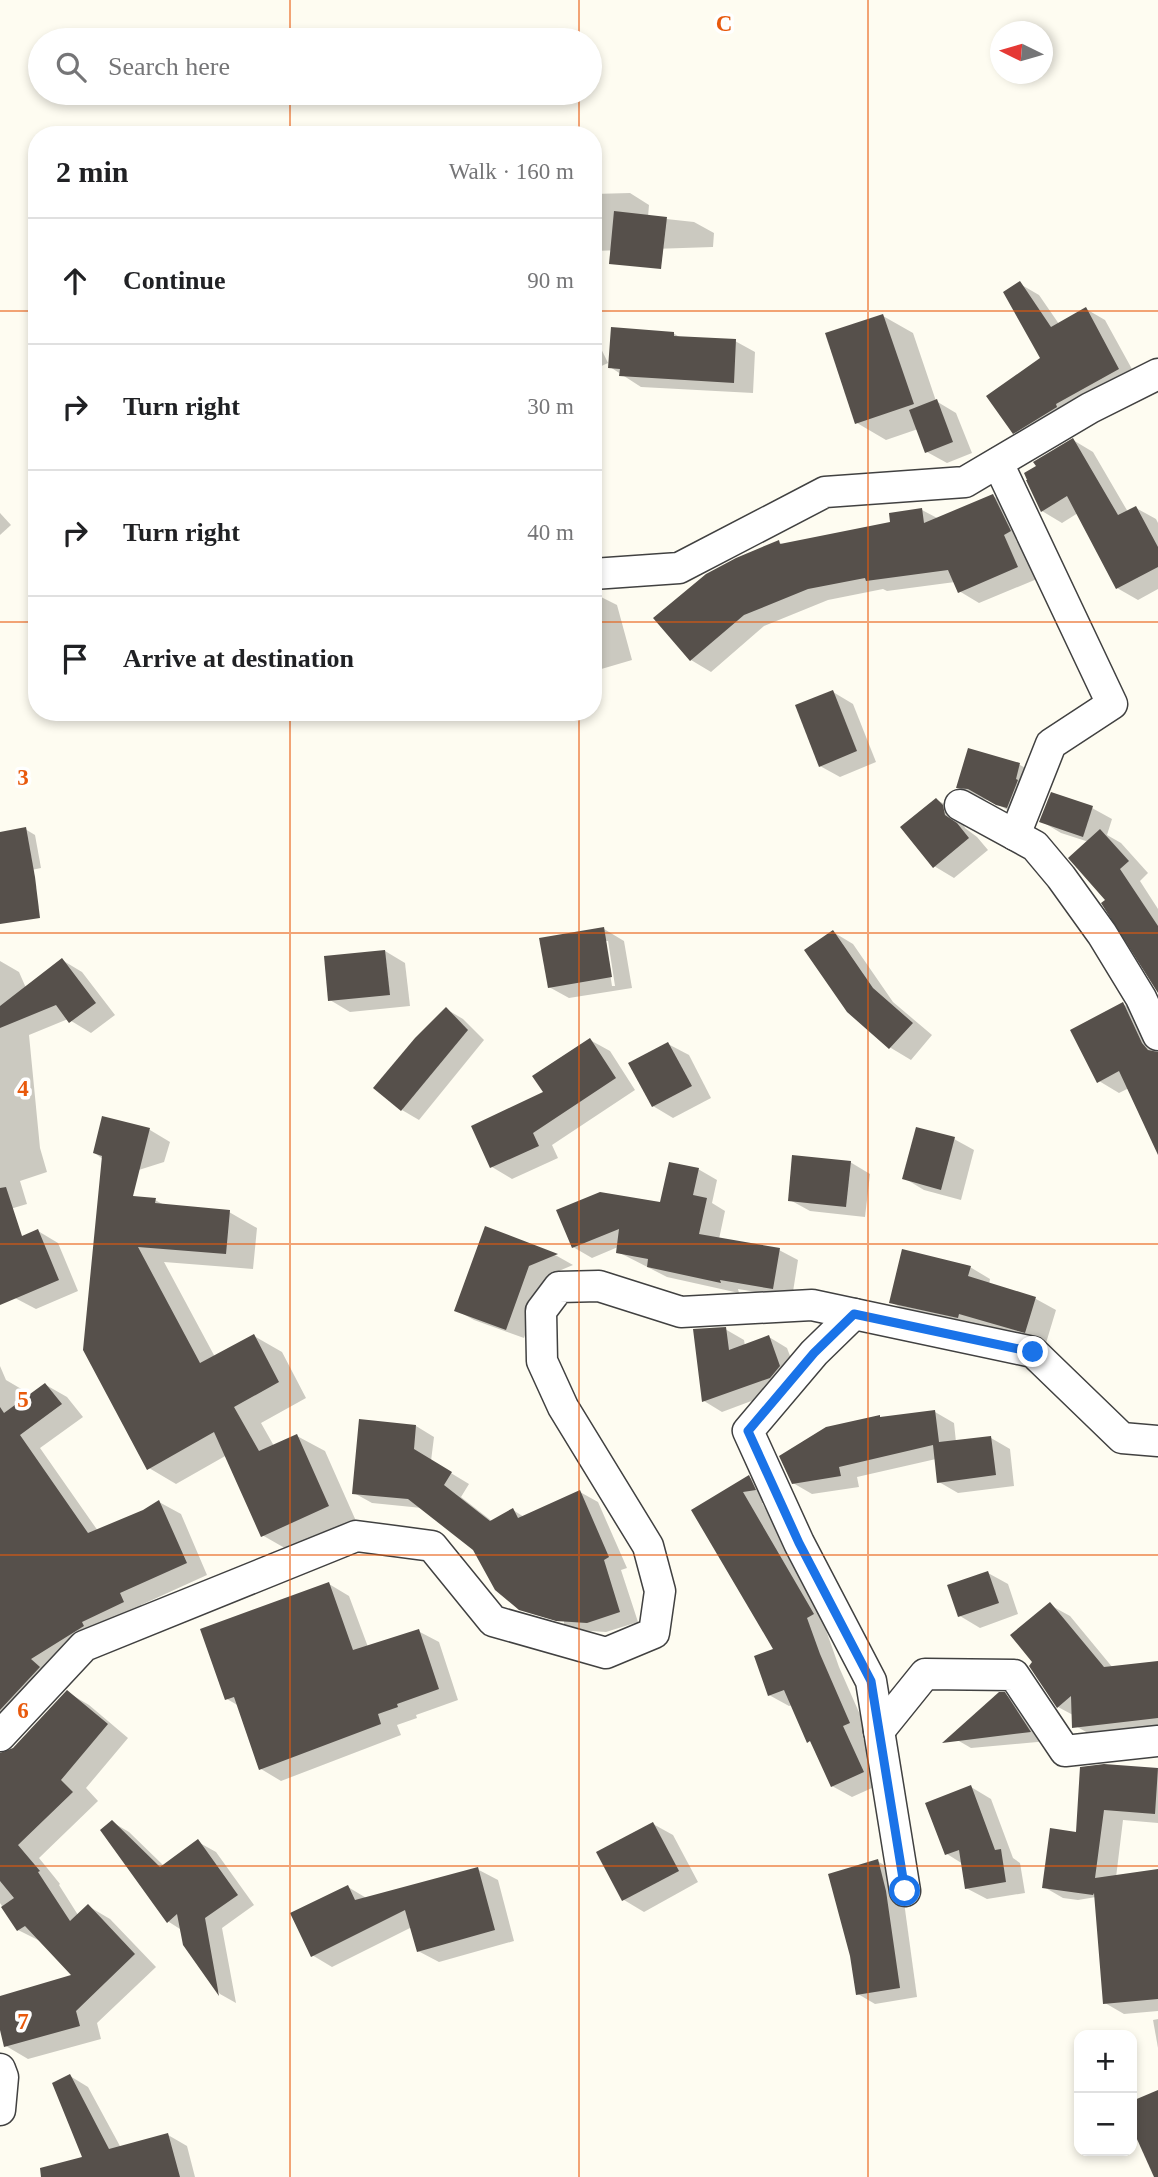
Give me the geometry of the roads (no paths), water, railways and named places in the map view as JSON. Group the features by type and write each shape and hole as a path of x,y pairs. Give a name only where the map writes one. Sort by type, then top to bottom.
{"street":[{"path":"602,573 679,568 825,492 965,482 1090,408 1158,374"},
{"path":"998,463 1112,704 1051,744 1015,835"},
{"path":"960,804 1035,846 1102,934 1135,987 1158,1035"},
{"path":"0,1736 84,1646 356,1536 432,1546 493,1621 606,1653 654,1633 660,1591 648,1546 563,1407 542,1361 541,1311 559,1286 599,1286 681,1312 812,1305 1033,1352 1122,1438 1158,1441"},
{"path":"854,1314 814,1353 748,1431 799,1543 871,1681 905,1891"},
{"path":"879,1731 925,1674 1014,1675 1065,1751 1158,1741"},
{"path":"0,2069 3,2077 0,2110"}]}
